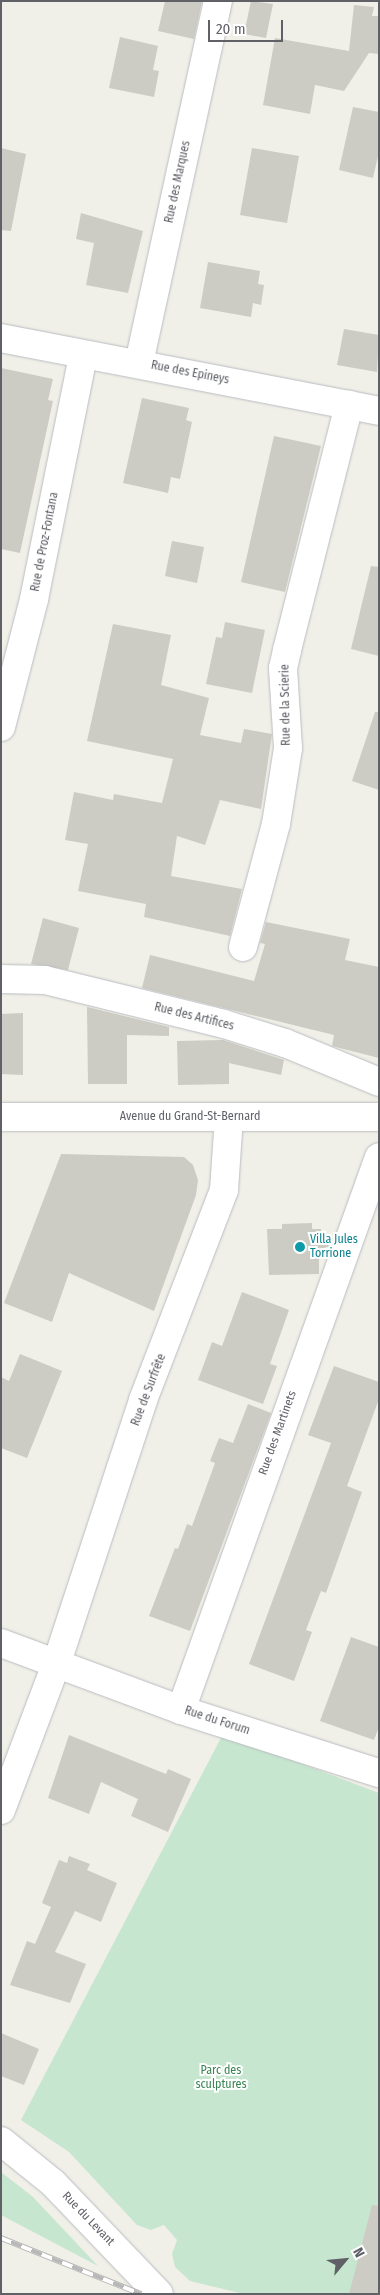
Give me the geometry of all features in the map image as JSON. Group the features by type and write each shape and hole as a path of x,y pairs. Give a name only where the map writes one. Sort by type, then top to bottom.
{"street":[{"name":"Rue des Marques","path":"139,363 218,1"},
{"name":"Rue des Epineys","path":"1,338 83,355 139,363 379,411"},
{"name":"Rue de Proz-Fontana","path":"1,727 34,599 83,355"},
{"name":"Rue de la Scierie","path":"243,947 276,824 286,757 283,668 349,405"},
{"name":"Rue des Artifices","path":"1,979 45,980 224,1024 284,1043 379,1082"},
{"name":"Avenue du Grand-St-Bernard","path":"1,1116 379,1117"},
{"name":"Rue de Surfrête","path":"1,1810 57,1662 143,1400 224,1190 229,1117"},
{"name":"Rue des Martinets","path":"181,1710 379,1157"},
{"path":"1,1643 57,1662"},
{"name":"Rue du Forum","path":"57,1662 181,1710 379,1773"},
{"name":"Rue du Levant","path":"4,2145 53,2182 159,2294"}],"green space":[{"name":"Parc des sculptures","path":"223,1734 379,1793 379,2294 244,2294 190,2281 175,2267 172,2254 177,2240 164,2225 151,2230 137,2225 69,2152 21,2120"},
{"path":"1,2172 33,2197 98,2266 1,2215"}],"building":[{"path":"165,1 202,1 194,39 158,31"},
{"path":"251,1 273,4 266,38 244,34"},
{"path":"354,5 374,7 372,16 379,16 379,54 369,53 344,91 315,85 310,114 263,105 275,38 349,51"},
{"path":"120,37 158,46 153,70 159,71 154,97 109,88"},
{"path":"353,107 379,112 379,152 373,178 339,170"},
{"path":"1,148 26,154 11,231 1,230"},
{"path":"252,148 299,156 287,223 240,215"},
{"path":"81,213 143,231 128,293 86,285 94,243 76,239"},
{"path":"208,262 260,271 258,284 264,285 261,305 253,303 251,317 200,308"},
{"path":"344,329 379,335 377,372 337,365"},
{"path":"1,368 53,379 48,400 53,401 20,553 1,549"},
{"path":"142,398 189,408 186,420 192,422 180,479 171,477 168,493 123,483"},
{"path":"274,436 321,446 285,592 241,582"},
{"path":"172,541 204,547 197,583 165,576"},
{"path":"371,566 379,567 379,656 351,649"},
{"path":"225,622 265,630 252,693 206,684 216,637 222,638"},
{"path":"113,624 171,635 161,685 209,698 200,735 241,743 244,729 272,734 261,809 220,800 205,845 177,836 171,876 242,889 230,936 144,917 146,904 78,891 88,844 65,840 74,792 113,800 114,794 162,803 173,759 87,741"},
{"path":"375,712 379,712 379,790 352,781"},
{"path":"43,918 79,928 68,970 31,964"},
{"path":"266,922 350,939 345,960 379,967 379,1058 332,1046 334,1035 142,988 150,955 254,981 265,944 260,943"},
{"path":"87,1007 169,1027 169,1036 127,1035 127,1084 88,1084"},
{"path":"23,1013 23,1075 1,1074 1,1014"},
{"path":"223,1040 284,1060 281,1075 229,1063 229,1084 178,1085 177,1041"},
{"path":"61,1154 184,1157 193,1165 198,1180 196,1195 154,1311 69,1273 52,1322 4,1303"},
{"name":"Villa Jules Torrione","path":"312,1223 312,1229 321,1229 321,1236 331,1236 326,1258 319,1259 319,1274 269,1275 267,1229 282,1229 282,1224"},
{"path":"242,1292 289,1310 270,1364 277,1366 263,1404 198,1380 212,1342 222,1346"},
{"path":"20,1354 62,1371 27,1458 1,1448 1,1377 9,1381"},
{"path":"334,1366 379,1382 379,1399 347,1486 362,1492 326,1593 321,1591 306,1630 312,1632 294,1681 249,1664 331,1443 308,1435"},
{"path":"248,1404 271,1413 190,1631 149,1616 175,1548 178,1549 187,1524 192,1526 215,1463 210,1461 219,1438 233,1443"},
{"path":"351,1637 379,1647 379,1727 374,1740 320,1721"},
{"path":"69,1735 166,1774 168,1769 191,1779 168,1832 131,1816 138,1799 101,1782 89,1814 48,1798"},
{"path":"69,1856 90,1864 87,1870 117,1883 101,1922 75,1911 55,1952 86,1964 70,2003 10,1985 27,1941 35,1944 51,1907 42,1903 59,1860 67,1863"},
{"path":"1,2033 39,2049 24,2085 1,2076"},
{"path":"372,2205 379,2206 379,2294 349,2294"}],"railway":[{"path":"1,2238 141,2294"}],"place":[{"name":"Villa Jules Torrione","path":"300,1247"}]}
